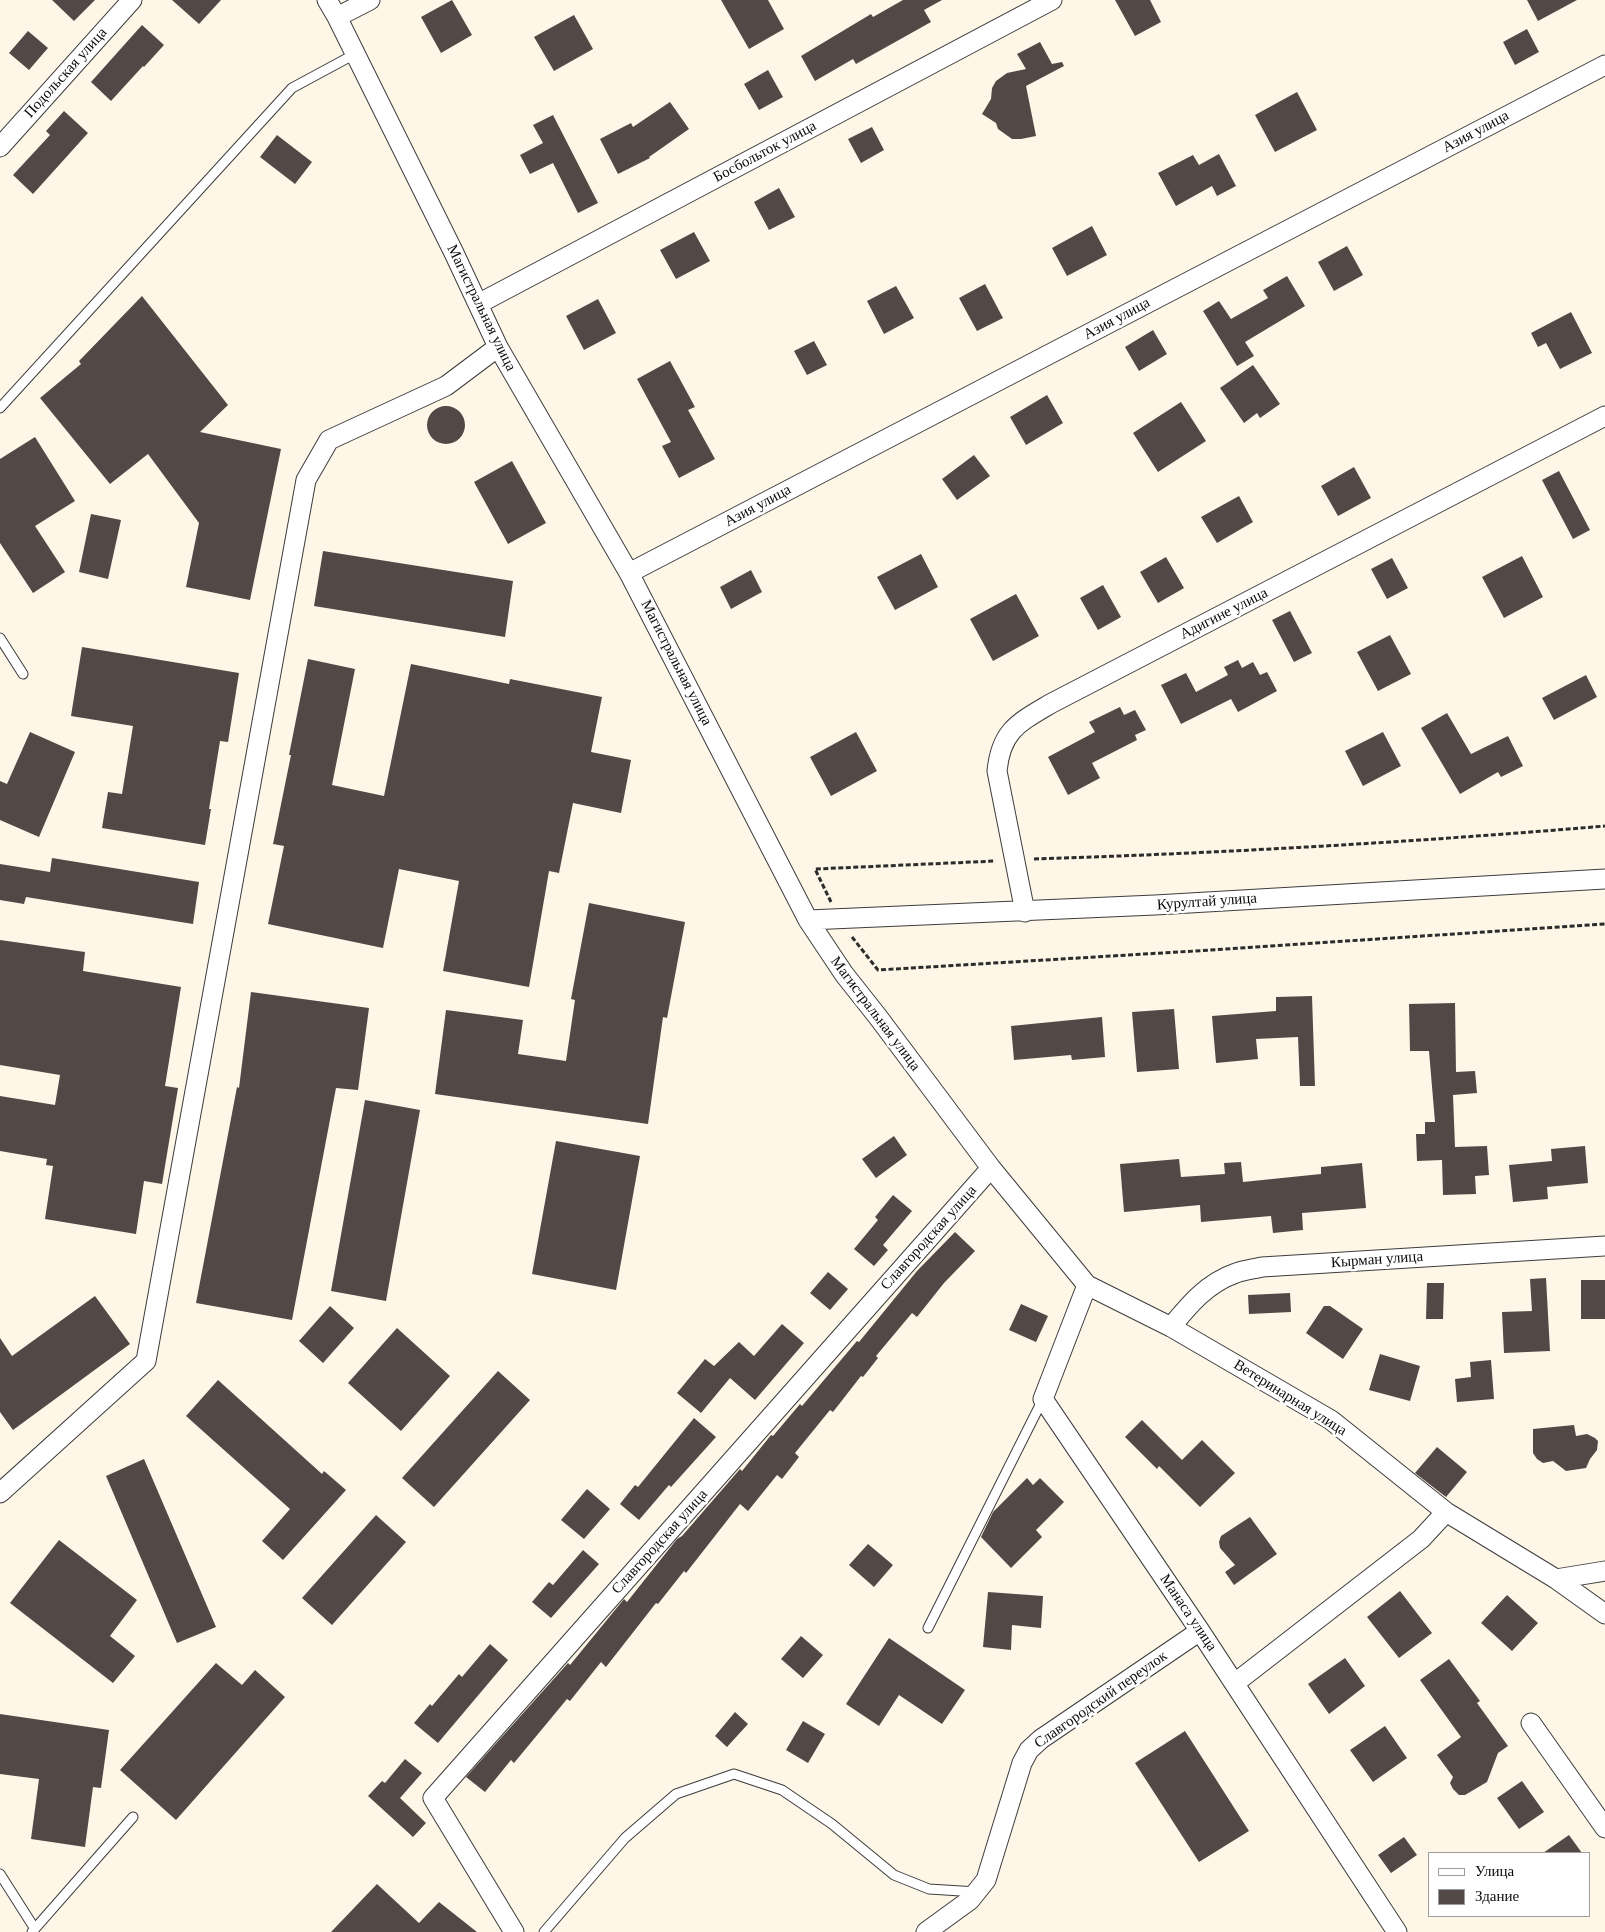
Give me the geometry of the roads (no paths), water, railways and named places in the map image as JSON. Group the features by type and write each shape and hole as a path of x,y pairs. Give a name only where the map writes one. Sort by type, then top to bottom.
{"street":[{"name":"Подольская улица","path":"0,147 132,0"},
{"name":"Магистральная улица","path":"327,0 498,347 629,573 808,920 844,974 991,1168 1087,1285"},
{"path":"337,17 370,0"},
{"name":"Босбольток улица","path":"478,304 1052,0"},
{"name":"Азия улица","path":"629,573 1605,65"},
{"path":"0,1493 146,1361 306,480 329,440 446,386 498,347"},
{"name":"Адигине улица","path":"1024,912 997,771 999,753 1006,737 1024,720 1050,704 1605,416"},
{"name":"Курултай улица","path":"808,920 1024,912 1605,879"},
{"name":"Славгородская улица","path":"514,1932 434,1798 991,1168"},
{"name":"Кырман улица","path":"1171,1327 1195,1299 1215,1282 1236,1273 1262,1267 1605,1246"},
{"path":"1043,1399 1087,1285"},
{"name":"Ветеринарная улица","path":"1087,1285 1171,1327 1331,1420 1446,1512 1556,1579 1605,1614"},
{"name":"Манаса улица","path":"1043,1399 1235,1683 1397,1932"},
{"path":"1235,1683 1421,1539 1446,1512"},
{"path":"1556,1579 1605,1571"},
{"name":"Славгородский переулок","path":"977,1892 986,1880 1022,1763 1029,1750 1041,1739 1200,1631"},
{"path":"1531,1723 1605,1828"},
{"path":"926,1932 977,1892"}],"lane":[{"path":"0,408 292,88 355,54"},
{"path":"0,638 23,674"},
{"path":"928,1628 1043,1399"},
{"path":"544,1932 625,1838 676,1794 734,1774 782,1790 832,1824 894,1875 929,1889 977,1892"},
{"path":"0,1874 33,1930 133,1818"}]}
